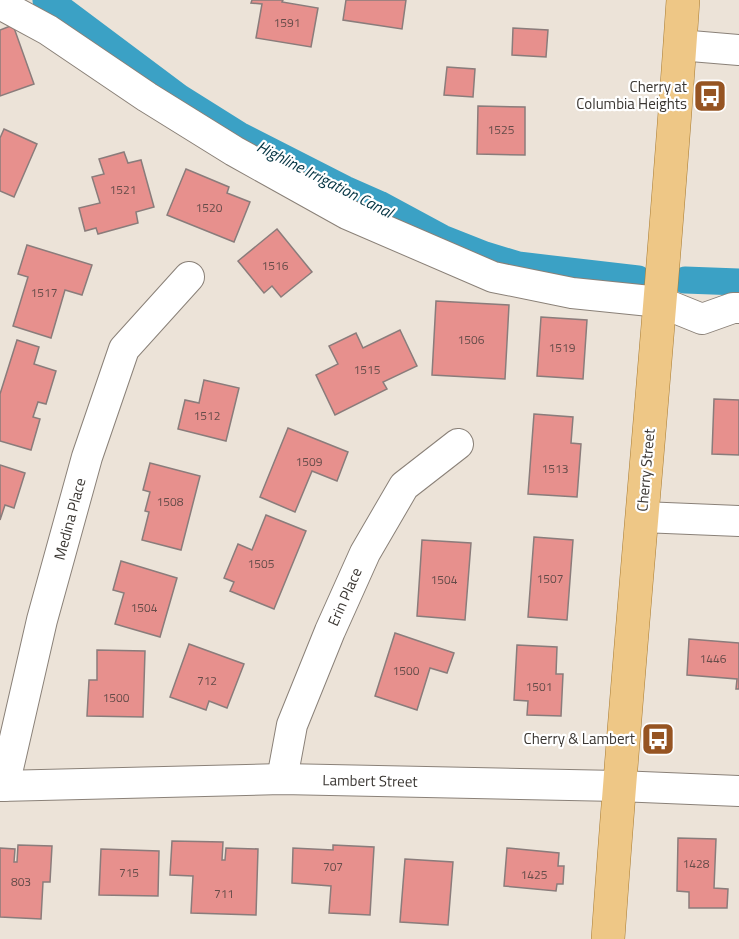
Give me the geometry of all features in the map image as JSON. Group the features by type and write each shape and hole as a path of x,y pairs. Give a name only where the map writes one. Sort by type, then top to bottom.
{"main road":[{"name":"Cherry Street","path":"608,939 618,786 660,302 682,0"}],"street":[{"path":"0,4 48,30 147,97 234,151 347,214 492,277 572,293 660,302 702,319 739,308"},
{"path":"680,45 739,50"},
{"name":"Medina Place","path":"2,786 42,620 81,479 124,349 189,277"},
{"name":"Erin Place","path":"282,779 292,724 365,553 404,486 458,444"},
{"path":"642,517 739,521"},
{"name":"Lambert Street","path":"2,786 282,779 618,786 739,791"}],"building":[{"path":"252,0 283,0 282,2 318,8 311,47 256,38 262,4 251,3"},
{"path":"346,0 406,0 402,29 343,20"},
{"path":"13,25 34,84 0,96 0,30"},
{"path":"513,28 548,30 546,57 512,55"},
{"path":"447,67 475,69 473,97 444,95"},
{"path":"478,106 525,107 525,155 477,154"},
{"path":"4,129 37,144 14,197 0,191 0,138"},
{"path":"124,152 128,163 141,160 154,207 136,212 138,223 98,234 96,228 85,231 79,208 100,203 92,177 104,174 99,159"},
{"path":"186,169 229,187 227,193 250,202 234,242 167,215"},
{"path":"277,229 312,272 281,297 272,286 264,293 238,261"},
{"path":"27,245 92,265 82,295 65,290 51,338 13,326 28,277 18,274"},
{"path":"436,301 509,305 505,379 432,375"},
{"path":"541,317 587,320 583,379 537,376"},
{"path":"400,330 417,366 383,382 387,389 335,415 316,375 338,364 329,346 356,333 363,348"},
{"path":"17,340 39,347 34,364 56,371 46,404 38,402 33,417 40,419 31,450 0,441 0,394"},
{"path":"204,380 239,388 226,441 178,429 185,400 199,403"},
{"path":"714,399 739,400 739,455 712,454"},
{"path":"534,414 573,417 571,443 581,444 577,497 528,494"},
{"path":"288,428 348,452 337,481 312,471 295,512 260,497"},
{"path":"150,463 200,476 181,550 142,540 149,512 145,511 150,492 143,490"},
{"path":"0,465 25,473 14,508 5,505 0,520"},
{"path":"266,515 306,531 274,609 230,591 234,582 224,578 238,544 252,550"},
{"path":"534,537 573,540 567,620 528,617"},
{"path":"422,540 471,543 465,620 417,616"},
{"path":"121,561 177,578 160,637 115,624 124,593 113,590"},
{"path":"395,633 454,653 447,673 430,668 417,710 375,696"},
{"path":"689,639 739,643 739,689 736,689 737,679 687,675"},
{"path":"189,644 244,664 227,708 209,701 206,710 170,697"},
{"path":"517,645 557,647 556,674 563,674 561,716 527,715 528,701 514,700"},
{"path":"97,650 145,651 143,717 87,716 89,680 97,680"},
{"path":"678,838 716,839 714,888 728,889 727,908 689,908 689,892 677,891"},
{"path":"172,841 223,842 222,860 225,860 226,848 258,849 256,915 191,913 193,876 170,875"},
{"path":"18,845 52,846 50,882 43,882 41,919 0,917 0,848 15,849 14,862 17,862"},
{"path":"333,845 374,847 370,915 329,913 331,886 292,883 293,848 333,850"},
{"path":"507,848 559,853 558,866 564,866 563,884 557,884 556,891 504,886"},
{"path":"101,849 159,851 158,896 99,895"},
{"path":"405,859 453,862 448,925 400,922"}],"waterway":[{"name":"Highline Irrigation Canal","path":"46,0 180,98 239,135 379,204 442,238 518,265 638,279"},
{"name":"Highline Irrigation Canal","path":"685,280 739,282"}],"place":[{"name":"Cherry at Columbia Heights","path":"710,96"},
{"name":"Cherry & Lambert","path":"658,739"}]}
